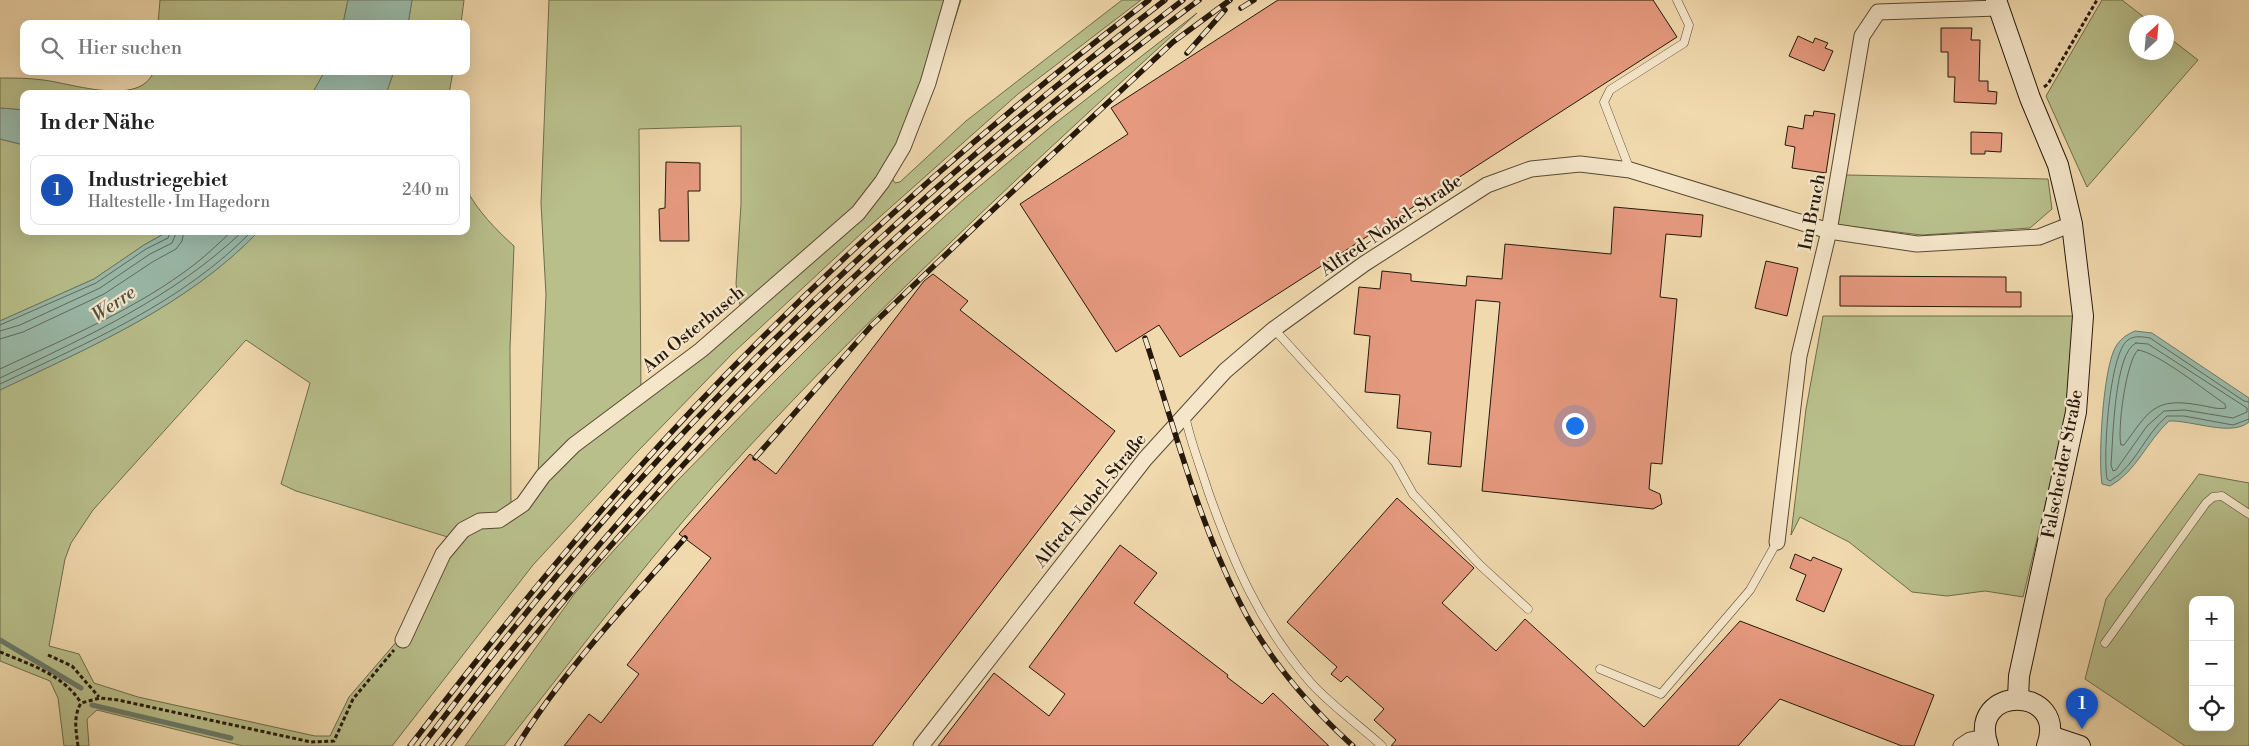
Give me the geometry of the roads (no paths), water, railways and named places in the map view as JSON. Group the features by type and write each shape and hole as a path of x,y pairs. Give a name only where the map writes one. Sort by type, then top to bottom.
{"street":[{"name":"Am Osterbusch","path":"403,640 443,554 463,530 480,521 499,520 523,504 543,476 574,445 701,350 858,213 882,182 903,147 928,84 952,0"},
{"name":"Falscheider Straße","path":"1997,4 2030,98 2058,165 2072,224 2083,316 2076,412 2019,676 2018,698"},
{"name":"Im Bruch","path":"1777,542 1799,356 1829,231 1862,36 1878,12 1997,4"},
{"name":"Alfred-Nobel-Straße","path":"921,746 1145,459 1226,371 1274,329 1364,264 1487,185 1532,169 1580,164 1630,170 1829,231 1917,244 2039,237 2072,224"},
{"path":"1961,746 1970,740 1986,741 1986,720 1991,711 2008,700 2018,698 2036,704 2043,711 2048,720 2048,741 2080,746"}],"lane":[{"path":"1630,170 1604,102 1610,90 1684,43 1689,25 1677,0"},
{"path":"1274,329 1395,462 1413,494 1481,566 1528,610"},
{"path":"1185,415 1188,432 1220,526 1239,574 1260,615 1312,683 1382,746"},
{"path":"2105,644 2206,503 2213,497 2222,496 2249,514"},
{"path":"1600,669 1661,694 1750,590 1777,542"}],"water":[{"path":"348,0 412,0 409,20 344,20"},
{"path":"323,75 393,75 387,90 314,90"},
{"path":"0,108 20,110 20,144 0,139"},
{"name":"Werre","path":"162,235 255,235 231,258 170,303 103,340 0,390 0,321 94,279"},
{"path":"2135,331 2152,333 2249,398 2249,422 2232,428 2222,428 2169,421 2127,473 2110,486 2102,484 2101,471 2101,435 2107,375 2115,348 2124,338"}],"waterway":[{"path":"0,640 81,688"},
{"path":"92,705 231,738"}],"railway":[{"path":"410,746 571,545 688,414 749,351 813,288 943,168 1079,55 1149,0"},
{"path":"422,746 500,645 581,547 637,483 760,353 824,291 957,170 1094,55 1165,0"},
{"path":"436,746 489,678 600,544 715,416 775,354 837,293 934,203 1075,85 1183,0"},
{"path":"448,746 530,642 616,540 705,442 797,346 893,254 992,166 1094,81 1199,0"},
{"path":"755,458 872,325 1173,42 1230,0"},
{"path":"1241,8 1254,0"},
{"path":"1187,53 1225,10"},
{"path":"1145,338 1198,505 1239,601 1262,641 1289,679 1320,714 1353,746"},
{"path":"517,746 575,664 685,538"}],"place":[{"name":"Industriegebiet","path":"2082,729"}]}
